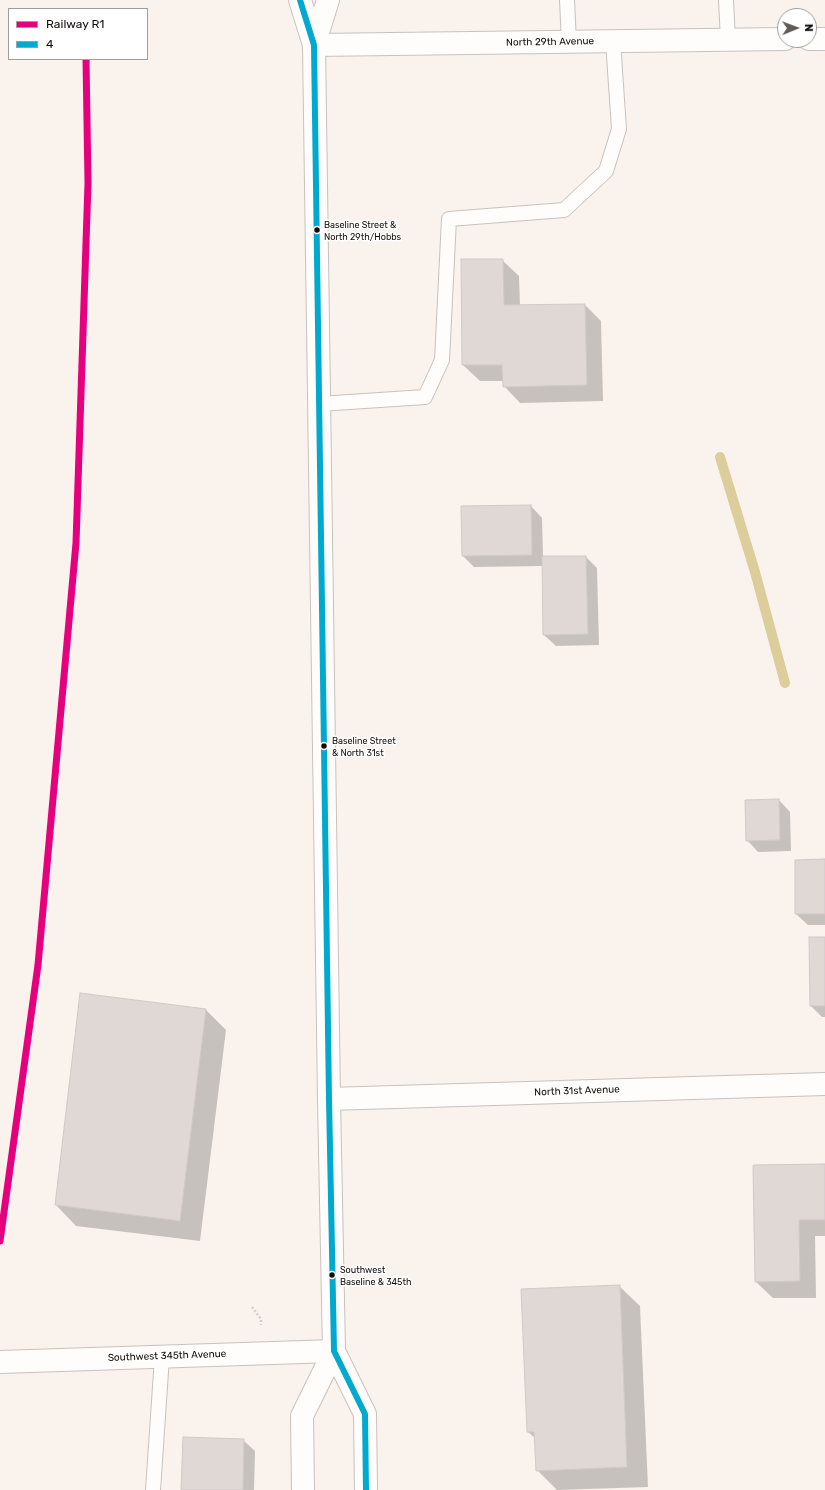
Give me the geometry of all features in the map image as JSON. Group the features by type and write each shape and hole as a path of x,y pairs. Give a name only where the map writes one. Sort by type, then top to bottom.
{"main road":[{"path":"300,0 314,46 334,1351 365,1414 366,1490"},
{"path":"314,46 328,0"},
{"name":"North 29th Avenue","path":"314,46 777,39"},
{"name":"North 31st Avenue","path":"329,1099 825,1084"},
{"path":"303,1490 302,1416 334,1351"},
{"name":"Southwest 345th Avenue","path":"0,1362 334,1351"}],"lane":[{"path":"567,0 568,42"},
{"path":"726,0 728,40"},
{"path":"319,404 425,397 442,360 449,218 564,210 606,171 620,129 613,41"},
{"path":"153,1490 162,1357"}],"building":[{"path":"461,259 503,259 504,305 585,304 587,385 503,387 502,365 462,365"},
{"path":"531,505 532,555 462,556 461,506"},
{"path":"542,556 586,556 588,634 543,635"},
{"path":"779,799 780,840 746,841 745,800"},
{"path":"825,859 825,914 795,914 795,860"},
{"path":"809,937 825,937 825,1006 810,1006"},
{"path":"80,993 206,1009 180,1221 55,1205"},
{"path":"825,1164 825,1220 799,1220 800,1281 755,1282 753,1165"},
{"path":"620,1285 627,1467 536,1471 534,1432 527,1432 521,1289"},
{"path":"183,1437 244,1439 243,1490 181,1490"}],"waterway":[{"path":"720,457 755,572 785,683"}],"rail line":[{"name":"R1","path":"0,1241 38,965 76,543 88,183 86,60"}],"transit line":[{"name":"4","path":"300,0 314,45 334,1351 365,1414 366,1490"}],"place":[{"name":"Baseline Street & North 29th/Hobbs","path":"317,230"},
{"name":"Baseline Street & North 31st","path":"324,746"},
{"name":"Southwest Baseline & 345th","path":"332,1275"}]}
